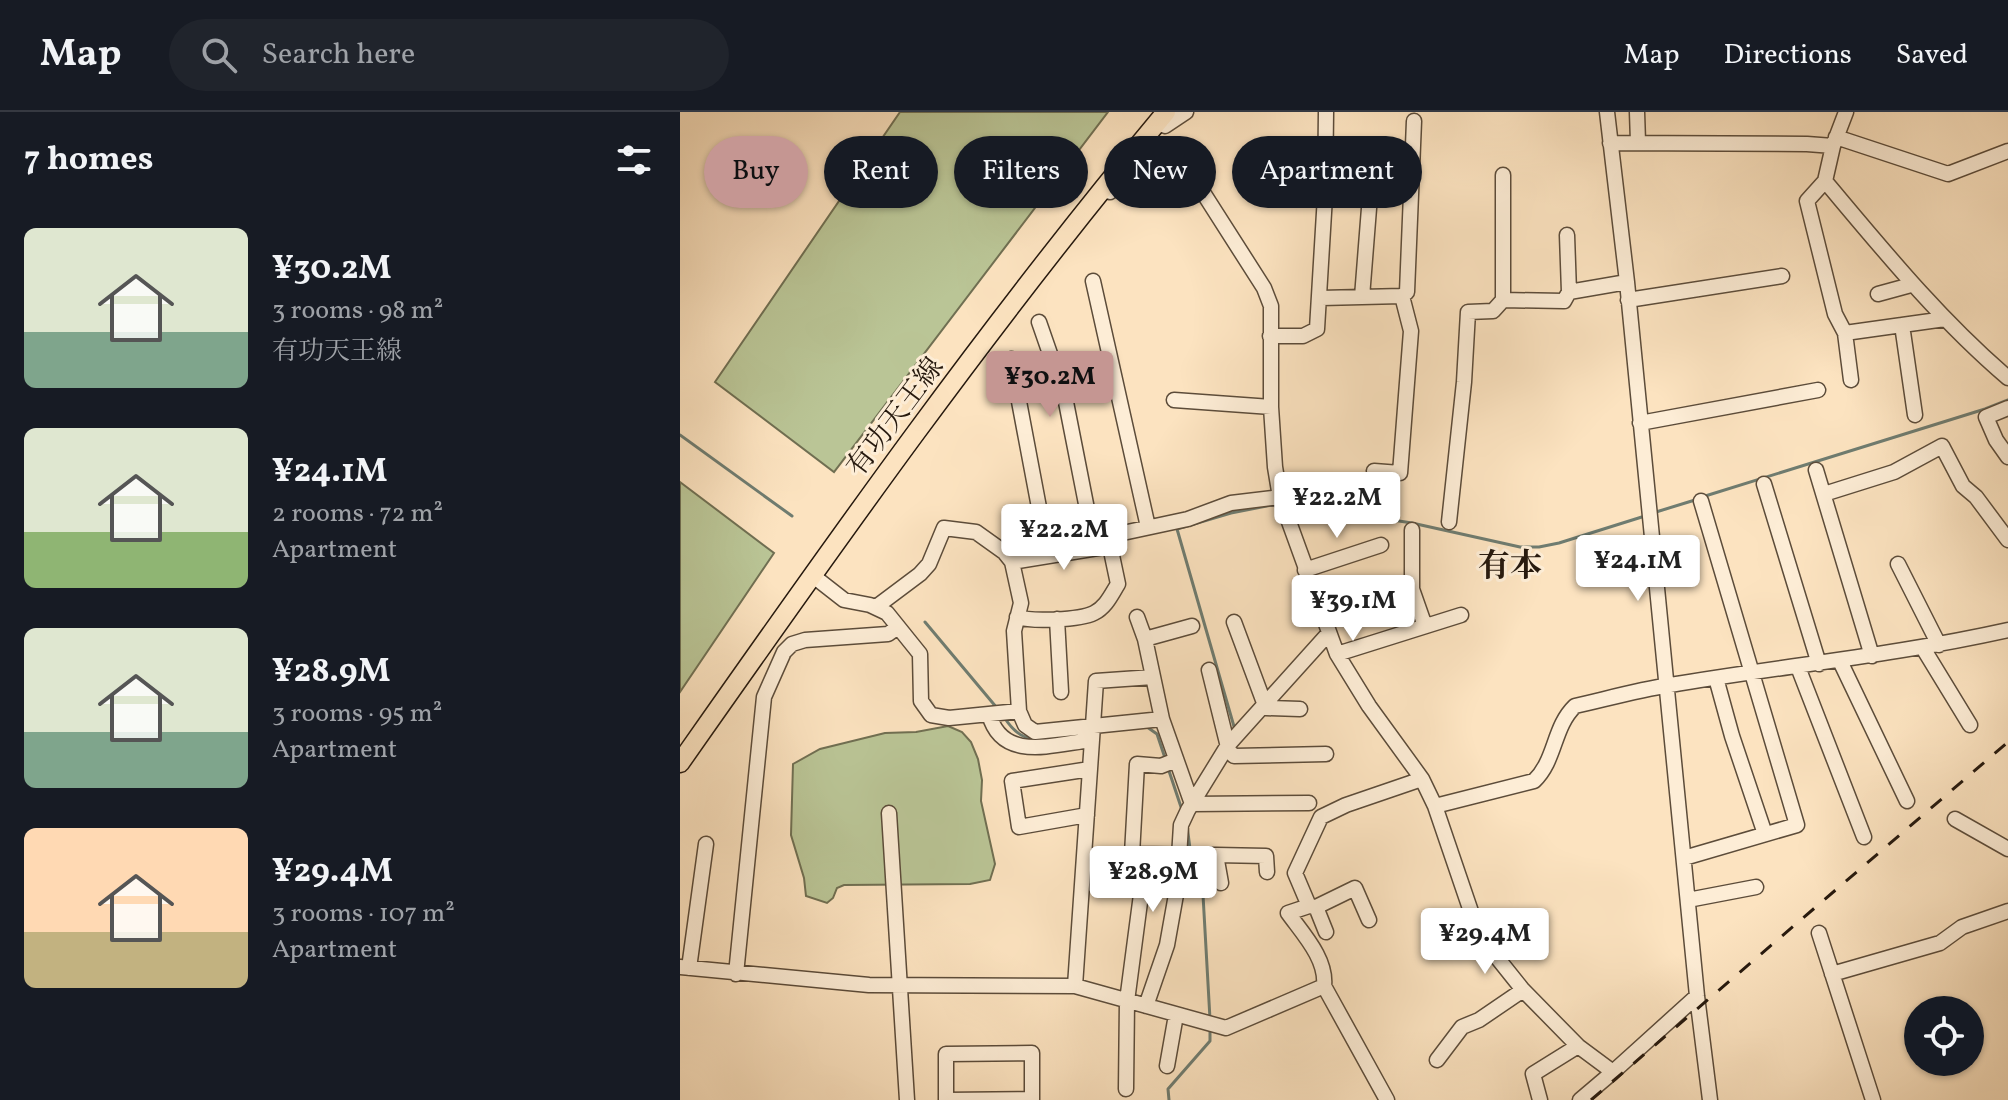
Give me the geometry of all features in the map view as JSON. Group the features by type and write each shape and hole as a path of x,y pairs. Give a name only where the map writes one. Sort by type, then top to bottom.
{"main road":[{"name":"有功天王線","path":"680,763 869,495 1102,189 1166,119"}],"street":[{"path":"1166,119 1186,112"},
{"path":"1270,336 1303,336 1317,329 1321,298 1326,112"},
{"path":"1607,112 1710,1100"},
{"path":"1637,112 1638,142"},
{"path":"1846,112 1834,142 1825,181 1807,201 1835,314 1845,333 1851,380"},
{"path":"1321,298 1402,296 1407,292 1414,121"},
{"path":"1610,143 1834,142 1948,174 2008,151"},
{"path":"1102,189 1110,192 1166,154 1181,158 1264,288 1271,306 1271,407 1275,467 1282,501 1328,634 1369,706 1422,779 1435,806 1479,935 1523,990 1578,1046 1613,1072"},
{"path":"1449,522 1468,312 1493,311 1503,300 1503,175"},
{"path":"1825,181 1911,285 2008,378"},
{"path":"1362,297 1369,208"},
{"path":"1503,300 1564,301 1569,292 1567,235"},
{"path":"1628,300 1782,276"},
{"path":"1093,281 1148,527"},
{"path":"1569,292 1627,282"},
{"path":"1878,294 1911,285"},
{"path":"1374,471 1400,473 1411,331 1402,296"},
{"path":"1845,333 1945,319"},
{"path":"1011,359 1041,518 1057,522 1083,515 1087,509 1065,397 1039,322"},
{"path":"1902,325 1915,415"},
{"path":"1640,423 1818,390"},
{"path":"1174,400 1271,407"},
{"path":"2008,408 1986,417 2008,457"},
{"path":"1824,494 1894,472 1942,446 1963,486 1976,497 2008,540"},
{"path":"1816,470 1872,656"},
{"path":"1764,484 1819,664"},
{"path":"1017,617 1025,620 1092,615 1106,603 1118,584 1110,546 1118,534 1188,519 1231,503 1282,501"},
{"path":"1684,858 1797,825 1701,501"},
{"path":"1057,522 1061,554"},
{"path":"876,607 929,564 944,528 976,532 1004,552 1012,562 1021,603 1014,631 1015,712 1035,732 1092,732"},
{"path":"1412,530 1412,589 1425,626"},
{"path":"1305,570 1381,545"},
{"path":"1012,562 1110,546"},
{"path":"1898,564 1939,645"},
{"path":"812,575 844,600 876,607 887,613 920,654 921,701 931,715 949,718 1015,712"},
{"path":"1337,654 1461,615"},
{"path":"1137,617 1145,639 1169,763 1195,806"},
{"path":"1057,619 1061,692"},
{"path":"1234,622 1266,708 1300,709"},
{"path":"1145,639 1192,626"},
{"path":"736,974 764,697 784,652 792,644 805,640 888,634 898,627"},
{"path":"1435,806 1534,781 1544,771 1564,716 1575,706 1666,686 1923,648 2008,630"},
{"path":"1146,1006 1167,945 1186,855 1181,825 1232,745 1263,704 1328,634"},
{"path":"1923,648 1970,725"},
{"path":"1840,661 1907,801"},
{"path":"1798,667 1864,837"},
{"path":"1209,670 1232,745"},
{"path":"1075,986 1096,681 1153,677"},
{"path":"1716,678 1765,834"},
{"path":"991,714 996,733 1005,742 1023,747 1162,719"},
{"path":"1232,745 1326,754"},
{"path":"1169,763 1137,764 1132,854 1266,856 1267,872"},
{"path":"1087,815 1019,827 1012,781 1090,769"},
{"path":"1326,932 1295,873 1321,817 1346,805 1422,779"},
{"path":"1195,806 1309,803"},
{"path":"889,813 907,1100"},
{"path":"1955,819 2007,848"},
{"path":"706,844 684,968 900,987 1075,986 1226,1028 1324,986"},
{"path":"1216,855 1221,883"},
{"path":"1126,1089 1127,1001 1142,887 1177,889"},
{"path":"1688,900 1756,887"},
{"path":"1369,920 1355,888 1288,913 1321,961 1324,986 1387,1100"},
{"path":"1832,974 1940,943 1962,927 2008,911"},
{"path":"1819,933 1873,1100"},
{"path":"1437,1060 1462,1027 1479,1020 1523,990"},
{"path":"1580,1100 1697,996"},
{"path":"1167,1066 1176,1015"},
{"path":"1540,1100 1533,1074 1578,1046"},
{"path":"1032,1053 1032,1100 946,1100 946,1054 1032,1053"}],"green space":[{"path":"900,112 1108,112 1088,138 954,136 954,208 1035,208 834,472 715,382 834,208 938,208 938,136 884,136"},
{"path":"680,482 774,553 680,692"},
{"path":"948,726 962,732 971,742 978,759 982,780 981,801 995,864 990,880 970,884 844,885 837,888 827,903 806,896 791,835 793,764 820,749 885,733 916,732"}],"waterway":[{"path":"1702,497 2008,400"},
{"path":"680,435 792,516"},
{"path":"1288,502 1306,499 1327,517 1360,515 1412,523 1520,547 1559,543 1645,516"},
{"path":"1656,512 1695,500"},
{"path":"1235,730 1177,529 1231,513 1277,504"},
{"path":"925,622 997,708"},
{"path":"1004,717 1022,735 1036,738"},
{"path":"1147,727 1157,734 1166,761"},
{"path":"1168,768 1182,810"},
{"path":"1187,825 1190,849"},
{"path":"1190,860 1189,878 1203,895 1210,1019"},
{"path":"1169,1100 1168,1089 1210,1041 1210,1031"}],"railway":[{"path":"1591,1100 2008,742"}],"district":[{"name":"有本","path":"1510,565"}]}
